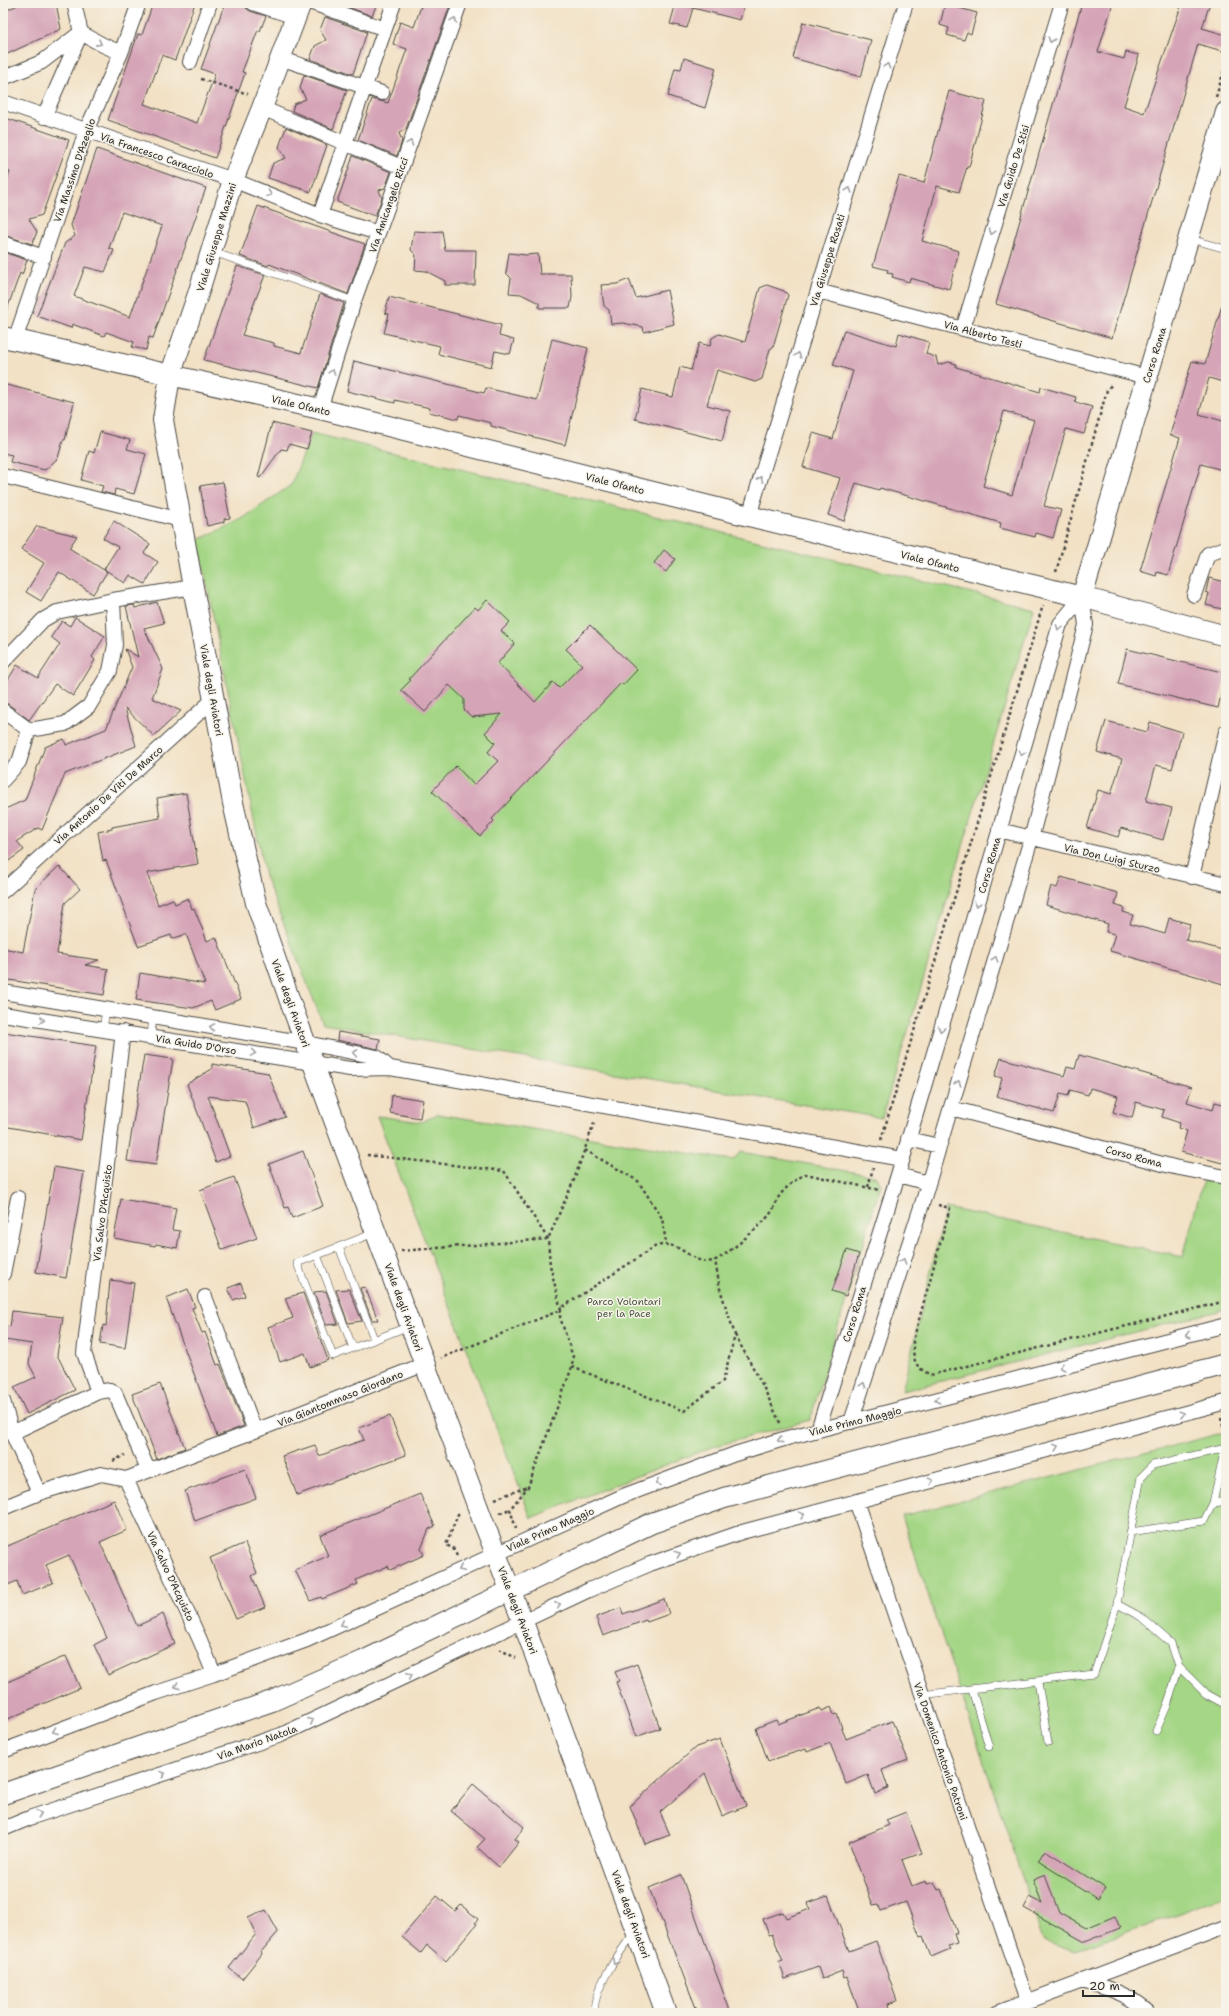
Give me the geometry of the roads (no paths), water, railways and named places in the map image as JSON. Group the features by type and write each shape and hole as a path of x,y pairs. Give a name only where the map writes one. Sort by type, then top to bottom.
{"main road":[{"name":"Viale Giuseppe Mazzini","path":"170,376 233,180 264,103 298,10"},
{"name":"Corso Roma","path":"1082,597 1189,239 1220,107"},
{"name":"Viale Ofanto","path":"9,338 170,376 320,409 1044,589 1082,597 1226,636"},
{"name":"Viale degli Aviatori","path":"170,376 163,420 233,803 256,903 313,1062 523,1622 666,2013"},
{"path":"3,1794 272,1701 363,1661 652,1523 724,1498 1226,1364"}],"street":[{"path":"44,117 81,33 74,3"},
{"name":"Via Massimo D'Azeglio","path":"9,338 44,257 86,130 121,53 139,3"},
{"path":"190,62 210,3"},
{"path":"253,3 298,10"},
{"path":"312,3 385,29"},
{"path":"320,215 394,3"},
{"name":"Via Amicangelo Ricci","path":"320,409 354,301 460,3"},
{"name":"Via Giuseppe Rosati","path":"749,516 906,3"},
{"name":"Via Guido De Stisi","path":"963,329 1062,3"},
{"path":"81,33 121,53"},
{"path":"3,78 42,62 81,33"},
{"path":"280,58 382,93"},
{"name":"Via Francesco Caracciolo","path":"3,102 233,180 320,215 378,233"},
{"path":"264,103 345,144 401,167"},
{"path":"3,243 44,257"},
{"name":"Via Alberto Testi","path":"818,291 1147,377"},
{"path":"3,476 181,520"},
{"path":"1194,595 1208,554 1226,548"},
{"path":"6,654 43,620 57,612 113,600 193,587"},
{"name":"Corso Roma","path":"818,1430 898,1175 1060,624 1082,597"},
{"name":"Corso Roma","path":"851,1422 923,1201 1031,839 1086,625 1082,597"},
{"path":"3,711 29,730 66,724 89,706 110,671 115,645 113,600"},
{"name":"Via Antonio De Viti De Marco","path":"3,891 214,699"},
{"path":"3,780 19,762 29,730"},
{"path":"1192,877 1226,732"},
{"name":"Via Don Luigi Sturzo","path":"999,830 1031,839 1226,884"},
{"name":"Via Guido D'Orso","path":"3,992 306,1043 377,1057 390,1068"},
{"name":"Via Guido D'Orso","path":"3,1014 151,1036 350,1069 390,1068"},
{"name":"Via Salvo D'Acquisto","path":"98,1392 84,1353 123,1032"},
{"path":"390,1068 902,1159"},
{"name":"Corso Roma","path":"951,1108 1174,1167 1226,1177"},
{"path":"908,1139 939,1146"},
{"path":"898,1175 928,1183"},
{"path":"3,1274 18,1198"},
{"path":"205,1297 255,1431"},
{"name":"Viale Primo Maggio","path":"496,1553 623,1496 735,1454 787,1438 1226,1325"},
{"name":"Via Giantommaso Giordano","path":"126,1479 255,1431 425,1364"},
{"path":"12,1433 98,1392 110,1390 115,1393 148,1470"},
{"path":"3,1401 12,1433 39,1493"},
{"path":"523,1622 588,1590 650,1564 742,1532 856,1500 1226,1402"},
{"path":"3,1508 39,1493 101,1474 126,1479"},
{"name":"Via Salvo D'Acquisto","path":"126,1479 200,1640 214,1674"},
{"name":"Via Domenico Antonio Patroni","path":"856,1500 921,1695 1027,2001"},
{"path":"3,1751 156,1692 214,1674 307,1640 496,1553"},
{"name":"Via Mario Natola","path":"3,1829 32,1817 281,1735 523,1622"},
{"path":"997,2013 1226,1927"},
{"path":"1080,1981 1117,1991 1140,2004 1150,2013"}],"lane":[{"path":"1189,239 1226,249"},
{"path":"211,251 354,301"},
{"path":"103,1029 106,1010"},
{"path":"151,1036 154,1018"},
{"path":"376,1232 297,1263 333,1356 411,1325"},
{"path":"339,1247 374,1340"},
{"path":"317,1255 353,1348"},
{"path":"921,1695 1094,1674 1117,1604 1130,1532 1141,1477 1153,1466 1225,1448 1213,1503 1204,1521 1130,1532"},
{"path":"1213,1503 1226,1501"},
{"path":"1117,1604 1141,1617 1171,1643 1179,1667 1206,1694 1226,1705"},
{"path":"1156,1731 1167,1706 1179,1667"},
{"path":"1038,1682 1048,1742"},
{"path":"972,1690 989,1747"},
{"path":"594,2013 594,2002 598,1990 636,1929"}],"park label":[{"name":"Parco Volontari per la Pace","path":"624,1306"}]}
